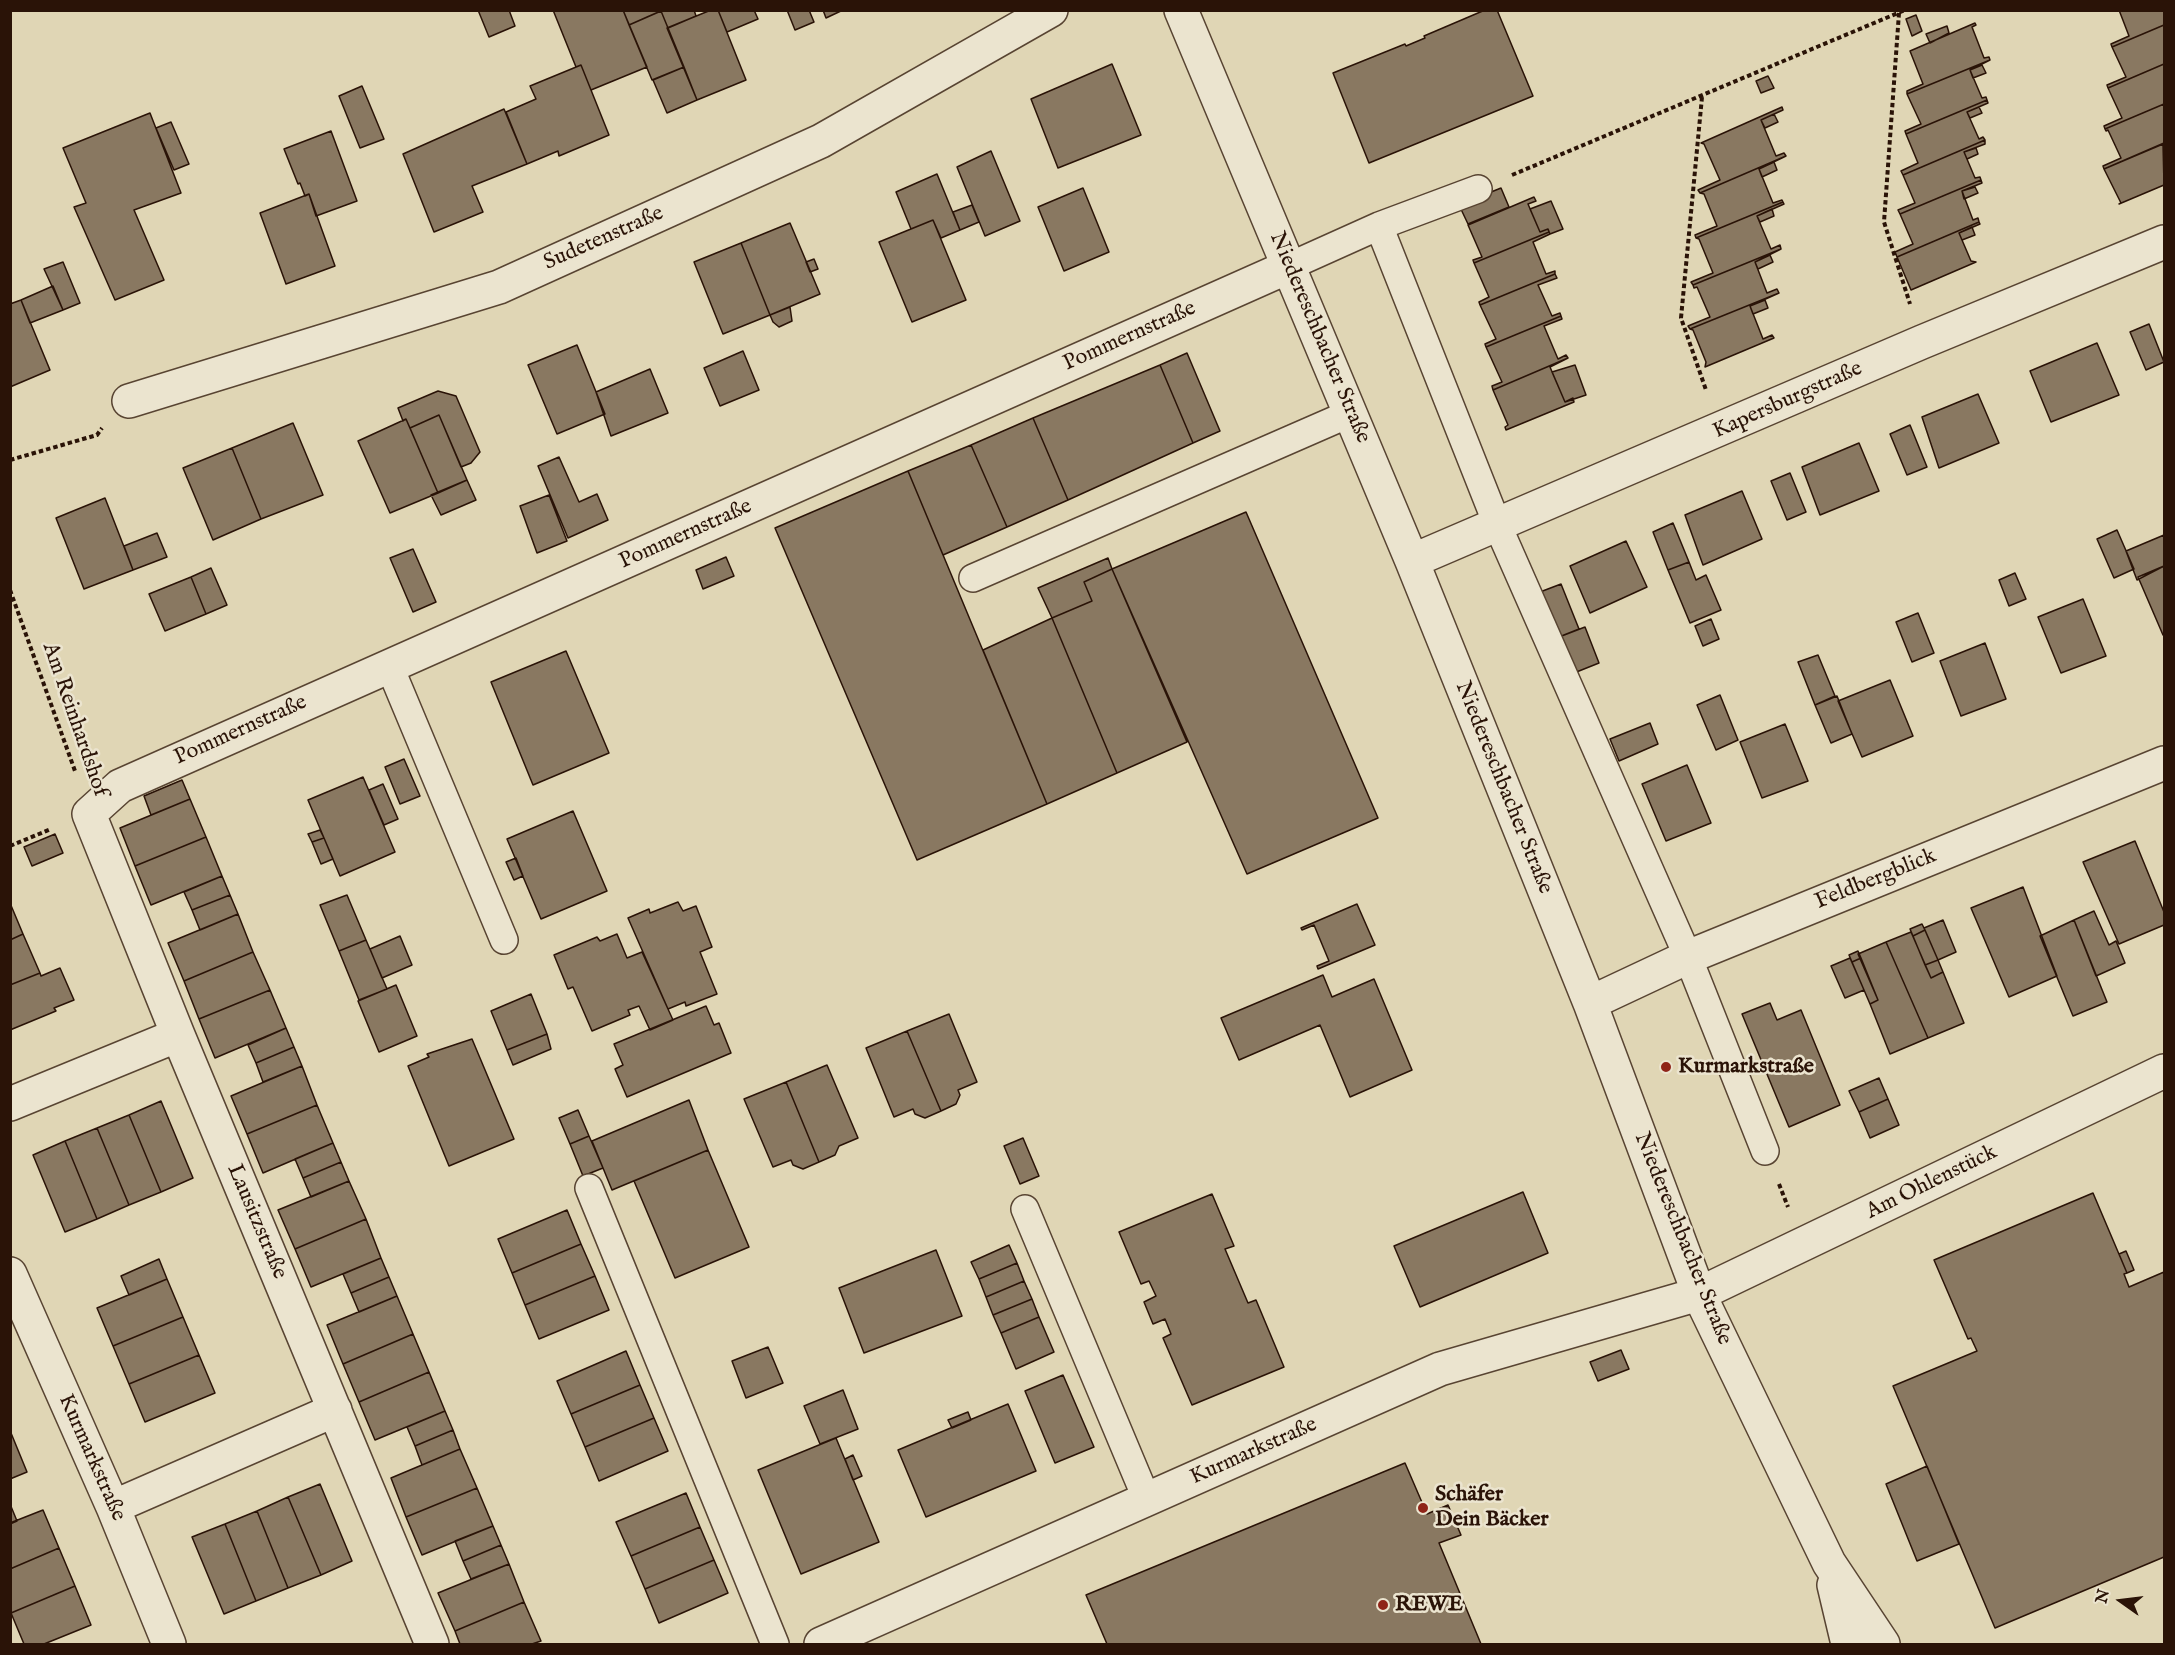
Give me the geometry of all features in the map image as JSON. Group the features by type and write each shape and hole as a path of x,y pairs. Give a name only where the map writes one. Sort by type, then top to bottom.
{"street":[{"name":"Sudetenstraße","path":"129,401 499,287 821,141 1051,10"},
{"name":"Niedereschbacher Straße","path":"1181,10 1412,561 1590,1003 1699,1294 1829,1563 1883,1644"},
{"name":"Kapersburgstraße","path":"1412,561 1922,342 2164,242"},
{"name":"Pommernstraße","path":"89,814 120,786 1290,266"},
{"name":"Feldbergblick","path":"1590,1003 1688,957 2164,763"},
{"name":"Lausitzstraße","path":"89,814 178,1035 432,1644"},
{"path":"10,1104 178,1035"},
{"name":"Am Ohlenstück","path":"1699,1294 2164,1071"},
{"name":"Kurmarkstraße","path":"12,1283 113,1507 169,1644"},
{"name":"Kurmarkstraße","path":"821,1644 1440,1369 1699,1294"},
{"path":"113,1507 335,1410"},
{"name":"Niedereschbacher Straße","path":"1829,1563 1848,1644"}],"lane":[{"path":"1290,266 1379,226 1478,189"},
{"path":"1379,226 1497,524 1688,957 1765,1151"},
{"path":"973,578 1351,413"},
{"path":"389,665 504,940"},
{"path":"589,1188 775,1644"},
{"path":"1025,1209 1147,1500"}],"path":[{"path":"1478,189 1905,10"},
{"path":"1899,13 1884,222 1922,342"},
{"path":"1702,97 1682,318 1719,431"},
{"path":"10,460 96,435 129,401"},
{"name":"Am Reinhardshof","path":"10,590 89,814 10,846"},
{"path":"1765,1151 1804,1244"}],"building":[{"path":"478,10 509,10 515,26 489,37"},
{"path":"553,10 623,10 647,67 591,90 581,65 576,67"},
{"path":"623,10 663,10 629,25"},
{"path":"694,10 696,16 668,28 661,11"},
{"path":"711,10 718,10 746,80 697,100 667,28"},
{"path":"718,10 754,10 758,19 727,32"},
{"path":"787,10 809,10 814,22 795,30"},
{"path":"823,10 843,10 826,18"},
{"path":"1485,10 1497,10 1533,96 1369,163 1333,73 1405,44 1406,46"},
{"path":"2119,10 2164,10 2164,25 2112,47 2111,44 2129,36"},
{"path":"661,11 684,67 652,80 629,25"},
{"path":"1916,15 1922,31 1912,36 1906,19"},
{"path":"1975,23 1976,25 1972,27 1984,58 1989,57 1990,60 1907,94 1907,91 1923,84 1910,51"},
{"path":"2164,25 2164,64 2108,88 2107,85 2126,77 2112,47"},
{"path":"1947,26 1949,33 1930,43 1926,34"},
{"path":"1990,60 1970,70 1982,98 1986,97 1987,100 1906,134 1905,131 1921,124 1907,94"},
{"path":"1112,64 1141,135 1058,168 1031,99"},
{"path":"2164,64 2164,104 2105,129 2104,126 2122,118 2108,88"},
{"path":"581,65 609,135 559,156 558,151 527,164 506,112 536,99 530,86"},
{"path":"1982,65 1986,73 1973,78 1970,70"},
{"path":"684,67 697,100 667,113 653,80"},
{"path":"1768,76 1774,88 1761,93 1756,81"},
{"path":"362,86 384,139 360,148 339,96"},
{"path":"1987,100 1988,103 1967,112 1979,139 1983,137 1985,140 1903,175 1901,171 1918,163 1906,134"},
{"path":"2164,104 2164,143 2104,169 2103,166 2121,158 2108,130 2105,129"},
{"path":"1782,107 1783,110 1761,120 1776,156 1784,153 1786,156 1700,193 1698,190 1720,180 1704,144 1701,143"},
{"path":"1979,107 1982,113 1970,118 1967,112"},
{"path":"504,109 527,164 472,186 483,212 434,232 403,154"},
{"path":"150,113 181,193 134,210 164,280 115,300 74,207 86,203 63,148"},
{"path":"1774,114 1778,122 1765,128 1761,120"},
{"path":"171,122 189,164 174,170 156,128"},
{"path":"331,131 357,201 316,216 309,194 305,196 300,183 298,184 284,149"},
{"path":"1985,140 1985,144 1964,152 1975,178 1980,177 1981,180 1900,214 1898,210 1915,203 1903,175"},
{"path":"2163,144 2164,185 2119,204 2121,203 2104,169"},
{"path":"1976,148 1978,154 1967,159 1964,152"},
{"path":"991,151 1020,221 985,236 957,167"},
{"path":"1786,156 1759,169 1773,203 1782,200 1783,202 1696,238 1695,235 1717,226 1704,194 1700,193"},
{"path":"1774,162 1777,170 1762,177 1759,169"},
{"path":"937,174 960,230 941,238 933,220 911,229 896,192"},
{"path":"1981,180 1982,183 1962,191 1973,220 1978,218 1979,222 1897,257 1895,252 1913,244 1900,214"},
{"path":"1975,187 1978,193 1964,199 1962,191"},
{"path":"1083,188 1109,252 1064,271 1038,207"},
{"path":"1501,188 1509,207 1468,224 1459,205"},
{"path":"309,194 335,266 286,284 260,213"},
{"path":"1534,197 1536,201 1528,204 1540,232 1548,229 1549,232 1474,263 1473,260 1482,257 1468,225"},
{"path":"1551,201 1563,229 1550,234 1548,229 1540,232 1530,209"},
{"path":"1783,202 1784,204 1757,216 1771,249 1780,245 1781,249 1693,285 1691,282 1713,273 1699,239 1696,238"},
{"path":"972,205 979,222 960,230 953,212"},
{"path":"1772,209 1774,216 1760,222 1757,216"},
{"path":"933,220 966,300 912,322 879,242"},
{"path":"1979,222 1980,224 1959,233 1971,261 1976,262 1911,290 1897,257"},
{"path":"790,223 820,294 770,315 741,243"},
{"path":"1972,227 1975,235 1962,240 1959,233"},
{"path":"1549,232 1550,234 1533,242 1546,274 1555,271 1555,274 1480,305 1479,302 1489,297 1474,263"},
{"path":"741,243 770,315 723,334 694,262"},
{"path":"1781,249 1755,262 1767,293 1777,289 1779,293 1690,329 1688,326 1710,317 1697,287 1694,288 1693,285"},
{"path":"1770,255 1773,262 1758,269 1755,262"},
{"path":"814,259 818,269 810,272 806,262"},
{"path":"63,262 80,303 63,310 44,269"},
{"path":"1555,274 1557,278 1538,285 1552,316 1560,313 1561,316 1486,347 1485,344 1496,339 1480,305"},
{"path":"53,286 63,310 30,323 21,300"},
{"path":"1779,293 1750,306 1763,339 1772,335 1774,338 1705,367 1706,362 1693,330 1690,329"},
{"path":"21,300 50,370 10,387 10,304"},
{"path":"1765,300 1768,308 1753,314 1750,306"},
{"path":"790,307 792,321 779,327 770,315"},
{"path":"1561,316 1562,319 1544,326 1558,359 1566,355 1568,358 1493,390 1492,386 1502,382 1486,347"},
{"path":"2149,324 2164,362 2146,370 2130,332"},
{"path":"2097,343 2119,395 2051,422 2030,371"},
{"path":"577,345 605,414 557,434 528,365"},
{"path":"743,351 759,390 720,406 704,368"},
{"path":"1187,353 1220,431 1193,443 1160,365"},
{"path":"1568,358 1550,367 1565,402 1573,398 1574,402 1506,430 1505,427 1508,425 1493,390"},
{"path":"1160,365 1193,443 1068,500 1033,418"},
{"path":"1575,365 1586,395 1565,402 1552,372"},
{"path":"650,369 668,413 611,436 596,392"},
{"path":"438,391 456,396 480,452 471,463 461,467 439,415 410,428 406,419 403,421 398,408"},
{"path":"1978,394 1999,443 1939,468 1922,417"},
{"path":"439,415 467,480 438,493 410,428"},
{"path":"1033,418 1068,500 1007,527 971,445"},
{"path":"406,419 438,493 390,513 358,441"},
{"path":"293,423 323,495 261,519 232,448"},
{"path":"1910,425 1927,467 1907,475 1890,434"},
{"path":"1859,443 1879,491 1820,515 1802,467"},
{"path":"971,445 1007,527 943,555 908,471"},
{"path":"232,448 261,519 213,540 183,468"},
{"path":"559,457 579,502 597,494 608,520 568,538 538,466"},
{"path":"908,471 1047,804 917,860 775,528"},
{"path":"1790,473 1806,512 1787,520 1771,481"},
{"path":"467,480 476,500 441,515 431,495"},
{"path":"1742,491 1762,539 1703,565 1685,515"},
{"path":"549,495 567,541 537,553 520,506"},
{"path":"105,498 133,570 84,589 56,518"},
{"path":"1246,512 1378,818 1247,874 1112,569"},
{"path":"1673,523 1689,562 1668,570 1653,532"},
{"path":"2117,530 2134,569 2114,578 2097,539"},
{"path":"157,533 167,557 133,570 124,546"},
{"path":"2164,535 2164,566 2137,580 2126,551"},
{"path":"1626,541 1647,587 1590,613 1570,566"},
{"path":"413,549 436,602 413,612 390,558"},
{"path":"726,557 734,576 703,589 696,570"},
{"path":"1108,558 1112,569 1084,582 1092,601 1052,618 1038,588"},
{"path":"1689,562 1696,580 1706,575 1721,610 1690,623 1668,570"},
{"path":"2164,566 2164,634 2163,635 2138,577"},
{"path":"211,568 227,605 206,614 191,577"},
{"path":"1112,569 1187,742 1117,773 1052,618 1092,601 1084,582"},
{"path":"2015,573 2026,599 2009,606 1999,580"},
{"path":"191,577 206,614 165,631 149,594"},
{"path":"1561,584 1579,629 1559,637 1540,592"},
{"path":"2083,599 2106,656 2061,673 2038,617"},
{"path":"1918,613 1934,653 1912,662 1896,622"},
{"path":"1052,618 1117,773 1047,804 983,650"},
{"path":"1711,619 1719,639 1703,646 1695,626"},
{"path":"1585,627 1599,663 1574,673 1559,637"},
{"path":"1985,643 2006,699 1961,716 1940,661"},
{"path":"566,651 609,753 533,785 491,682"},
{"path":"1818,655 1835,696 1815,705 1798,662"},
{"path":"1890,680 1913,736 1862,757 1838,701"},
{"path":"1720,695 1738,740 1716,750 1697,705"},
{"path":"1837,696 1852,734 1831,743 1815,705"},
{"path":"1650,723 1658,744 1619,761 1610,739"},
{"path":"1785,724 1808,781 1762,798 1740,742"},
{"path":"404,759 420,796 400,804 385,767"},
{"path":"1687,765 1711,823 1666,841 1642,784"},
{"path":"363,777 395,852 340,876 308,800"},
{"path":"182,780 190,799 151,815 144,796"},
{"path":"383,784 398,819 384,825 369,790"},
{"path":"190,799 206,837 135,866 120,828"},
{"path":"573,811 607,891 541,919 507,839"},
{"path":"320,830 324,838 312,842 308,834"},
{"path":"55,834 63,853 32,866 24,847"},
{"path":"206,837 222,876 151,905 135,866"},
{"path":"324,838 333,859 321,864 312,842"},
{"path":"2135,841 2164,912 2164,925 2119,944 2083,862"},
{"path":"516,858 523,876 514,880 506,862"},
{"path":"222,876 230,895 192,910 184,892"},
{"path":"2023,887 2057,976 2009,997 1971,908"},
{"path":"230,895 238,914 200,930 192,910"},
{"path":"347,895 366,940 339,951 320,905"},
{"path":"678,902 683,911 696,906 712,947 700,952 717,994 686,1006 685,1002 668,1009 628,918 649,909 650,913"},
{"path":"10,903 23,934 10,940"},
{"path":"1357,904 1375,945 1318,969 1317,966 1329,961 1314,925 1302,930 1301,928"},
{"path":"2094,911 2109,945 2116,941 2125,963 2096,976 2074,920"},
{"path":"238,914 253,952 184,981 168,943"},
{"path":"1943,920 1956,952 1938,960 1924,928"},
{"path":"2074,920 2107,1002 2073,1016 2040,936"},
{"path":"1922,924 1925,930 1913,936 1910,929"},
{"path":"1925,930 1938,960 1925,965 1913,936"},
{"path":"1911,932 1931,978 1943,972 1964,1023 1928,1038 1886,942"},
{"path":"23,934 40,973 10,985 10,940"},
{"path":"617,934 627,958 642,952 673,1020 650,1030 639,1006 628,1010 630,1015 592,1031 573,987 568,989 554,955 597,937 600,941"},
{"path":"400,936 412,965 382,978 370,949"},
{"path":"366,940 387,989 359,1000 339,951"},
{"path":"1886,942 1928,1038 1890,1054 1870,1004 1878,1000 1858,954"},
{"path":"1858,951 1861,958 1852,962 1849,955"},
{"path":"253,952 270,990 199,1019 184,981"},
{"path":"1850,958 1864,990 1845,998 1831,966"},
{"path":"1861,958 1878,1000 1870,1004 1852,962"},
{"path":"1938,960 1943,972 1931,978 1925,965"},
{"path":"60,968 74,1000 54,1008 56,1011 10,1030 10,985"},
{"path":"1323,975 1332,997 1374,979 1412,1070 1350,1097 1320,1025 1239,1060 1221,1018"},
{"path":"396,985 417,1036 379,1052 358,1001"},
{"path":"270,990 286,1028 215,1058 199,1019"},
{"path":"531,994 547,1034 507,1050 491,1011"},
{"path":"1770,1003 1777,1020 1801,1010 1840,1105 1789,1127 1742,1014"},
{"path":"706,1006 714,1025 719,1023 731,1053 627,1097 615,1069 623,1065 614,1044"},
{"path":"949,1014 977,1082 958,1090 960,1095 956,1104 941,1111 907,1031"},
{"path":"286,1028 294,1047 256,1063 248,1045"},
{"path":"907,1031 941,1111 925,1118 915,1114 913,1109 894,1117 866,1048"},
{"path":"547,1034 551,1049 513,1065 507,1050"},
{"path":"472,1039 514,1139 449,1166 408,1066 429,1057 427,1054"},
{"path":"294,1047 302,1066 263,1082 256,1063"},
{"path":"827,1065 858,1138 839,1146 835,1155 819,1162 786,1082"},
{"path":"302,1066 317,1105 247,1134 231,1096"},
{"path":"1879,1078 1888,1099 1859,1112 1849,1091"},
{"path":"786,1082 819,1162 803,1169 793,1165 791,1160 773,1167 744,1099"},
{"path":"1888,1099 1899,1125 1870,1138 1859,1112"},
{"path":"689,1100 708,1150 612,1190 592,1141"},
{"path":"161,1101 193,1178 161,1192 129,1115"},
{"path":"317,1105 333,1143 263,1173 247,1134"},
{"path":"578,1110 589,1136 570,1144 559,1118"},
{"path":"129,1115 161,1192 129,1205 97,1128"},
{"path":"97,1128 129,1205 97,1219 65,1141"},
{"path":"589,1136 603,1168 583,1176 570,1144"},
{"path":"1023,1138 1039,1176 1020,1184 1004,1146"},
{"path":"65,1141 97,1219 65,1232 33,1155"},
{"path":"333,1143 341,1162 303,1178 295,1159"},
{"path":"708,1150 749,1247 675,1278 634,1181"},
{"path":"341,1162 349,1181 311,1197 303,1178"},
{"path":"349,1181 366,1219 295,1249 278,1210"},
{"path":"1523,1192 1548,1253 1420,1307 1394,1246"},
{"path":"2093,1193 2127,1273 2124,1274 2129,1287 2164,1272 2164,1557 1995,1628 1893,1386 1977,1351 1971,1338 1968,1339 1934,1260"},
{"path":"1212,1194 1234,1246 1225,1249 1248,1303 1256,1300 1284,1367 1192,1405 1163,1338 1171,1334 1165,1319 1153,1324 1144,1302 1156,1296 1149,1281 1141,1284 1119,1232"},
{"path":"567,1210 581,1244 512,1273 498,1239"},
{"path":"366,1219 381,1258 311,1287 295,1249"},
{"path":"581,1244 595,1276 525,1305 512,1273"},
{"path":"1009,1245 1017,1263 979,1279 971,1262"},
{"path":"936,1250 962,1316 864,1353 839,1288"},
{"path":"2126,1251 2134,1270 2127,1273 2119,1254"},
{"path":"381,1258 389,1277 351,1293 343,1274"},
{"path":"159,1259 167,1279 129,1295 121,1276"},
{"path":"1017,1263 1024,1281 986,1297 979,1279"},
{"path":"595,1276 609,1310 539,1339 525,1305"},
{"path":"389,1277 397,1296 359,1312 351,1293"},
{"path":"167,1279 183,1317 113,1346 97,1308"},
{"path":"1024,1281 1032,1299 993,1315 986,1297"},
{"path":"397,1296 413,1334 343,1364 327,1325"},
{"path":"1032,1299 1039,1317 1001,1333 993,1315"},
{"path":"183,1317 199,1355 129,1384 113,1346"},
{"path":"1039,1317 1054,1352 1016,1369 1001,1333"},
{"path":"413,1334 429,1372 359,1402 343,1364"},
{"path":"768,1347 783,1383 746,1398 732,1361"},
{"path":"1621,1350 1629,1369 1598,1381 1590,1362"},
{"path":"626,1351 640,1385 571,1414 557,1381"},
{"path":"199,1355 215,1393 145,1422 129,1384"},
{"path":"429,1372 445,1411 375,1440 359,1402"},
{"path":"1063,1375 1094,1447 1055,1463 1025,1391"},
{"path":"640,1385 654,1418 585,1447 571,1414"},
{"path":"843,1390 858,1429 820,1444 804,1406"},
{"path":"1008,1404 1036,1471 926,1517 898,1450"},
{"path":"445,1411 453,1430 415,1446 407,1427"},
{"path":"968,1412 971,1420 952,1428 948,1420"},
{"path":"654,1418 668,1451 599,1481 585,1447"},
{"path":"453,1430 460,1449 422,1465 415,1446"},
{"path":"10,1434 27,1472 10,1479"},
{"path":"836,1438 879,1542 801,1574 758,1470"},
{"path":"460,1449 477,1488 406,1517 391,1478"},
{"path":"853,1455 862,1476 853,1480 845,1459"},
{"path":"1405,1463 1427,1514 1448,1505 1461,1535 1439,1543 1481,1644 1107,1644 1086,1595"},
{"path":"1927,1466 1959,1544 1917,1561 1886,1484"},
{"path":"320,1484 352,1561 321,1575 288,1497"},
{"path":"477,1488 493,1526 422,1555 406,1517"},
{"path":"686,1493 700,1527 631,1556 616,1522"},
{"path":"288,1497 321,1575 288,1588 257,1511"},
{"path":"10,1504 17,1521 10,1524"},
{"path":"43,1510 59,1548 10,1569 10,1523"},
{"path":"257,1511 288,1588 256,1601 225,1524"},
{"path":"225,1524 256,1601 224,1614 192,1537"},
{"path":"493,1526 501,1545 463,1561 455,1541"},
{"path":"700,1527 714,1560 645,1589 631,1556"},
{"path":"501,1545 509,1564 471,1579 463,1561"},
{"path":"59,1548 75,1586 11,1613 10,1569"},
{"path":"714,1560 728,1593 659,1623 645,1589"},
{"path":"509,1564 524,1602 455,1631 438,1593"},
{"path":"75,1586 91,1625 44,1644 24,1644 11,1613"},
{"path":"524,1602 541,1641 532,1644 460,1644 455,1631"}],"place":[{"name":"Kurmarkstraße","path":"1666,1067"},
{"name":"Schäfer Dein Bäcker","path":"1423,1508"},
{"name":"REWE","path":"1383,1605"}]}
